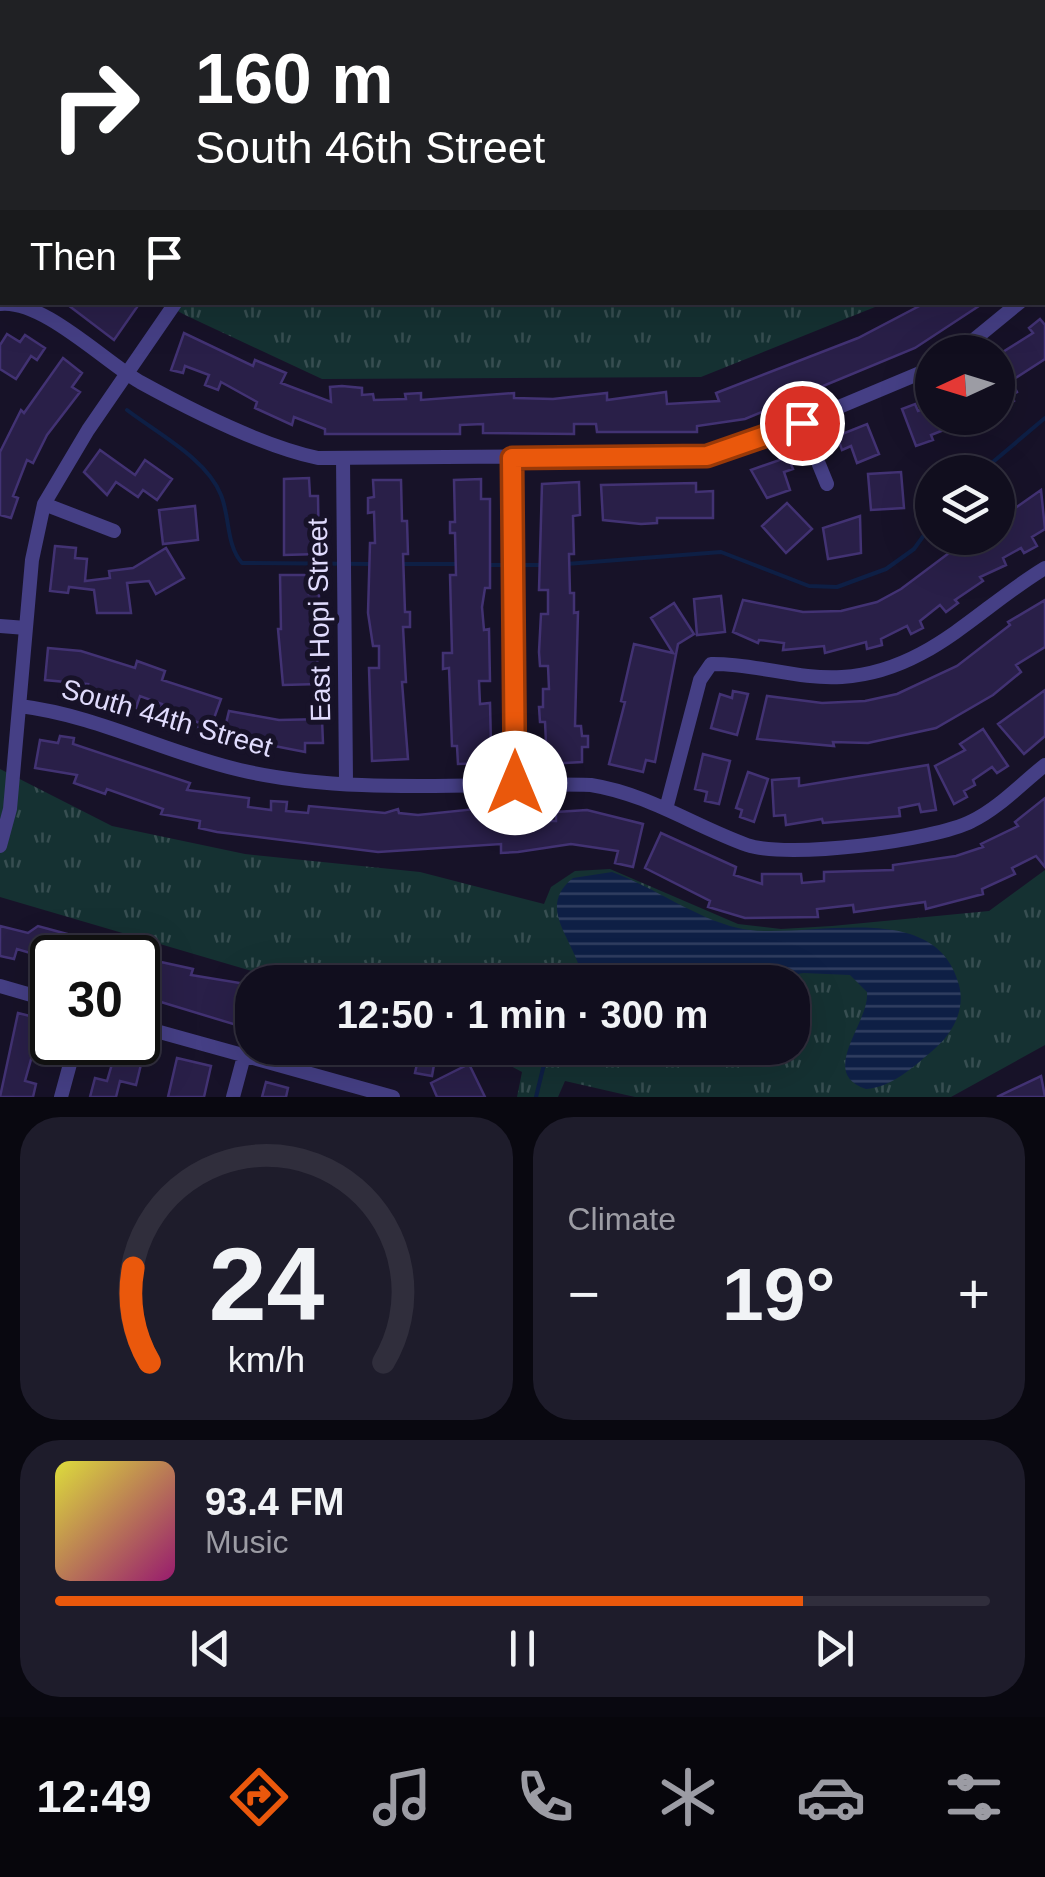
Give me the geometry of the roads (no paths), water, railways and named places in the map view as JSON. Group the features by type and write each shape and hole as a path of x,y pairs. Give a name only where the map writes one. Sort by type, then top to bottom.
{"street":[{"path":"4,305 36,312 127,373 290,452 342,458 707,456 802,423 915,375"},
{"path":"0,846 10,809 32,560 44,504 174,305"},
{"path":"980,335 1016,305"},
{"path":"802,423 827,484"},
{"name":"East Hopi Street","path":"342,458 346,782"},
{"path":"512,458 515,783"},
{"path":"44,504 114,530"},
{"path":"666,808 700,680 710,664 828,676 877,672 948,642 1010,589 1045,568"},
{"path":"0,626 26,628"},
{"name":"South 44th Street","path":"20,706 87,717 242,771 346,782 606,788 666,808 751,846 788,851 916,838 974,820 1045,765"},
{"path":"0,986 30,995"},
{"path":"160,1032 235,1053"},
{"path":"60,1097 69,1065"},
{"path":"232,1097 241,1065"},
{"path":"277,1065 393,1097"}],"water":[{"path":"612,872 738,928 863,928 895,930 923,939 945,957 959,985 961,995 955,1022 938,1046 909,1070 884,1085 866,1089 852,1082 846,1071 849,1046 867,992 850,975 810,973 810,965 578,965 558,915 557,902 573,878"}],"waterway":[{"path":"127,410 205,470 221,495 233,548 242,563 372,564"},
{"path":"1001,455 1045,418"},
{"path":"566,564 721,552 809,586 837,587 886,569 915,548"},
{"path":"401,564 457,564"},
{"path":"486,565 542,565"},
{"path":"536,1097 544,1065"}]}
